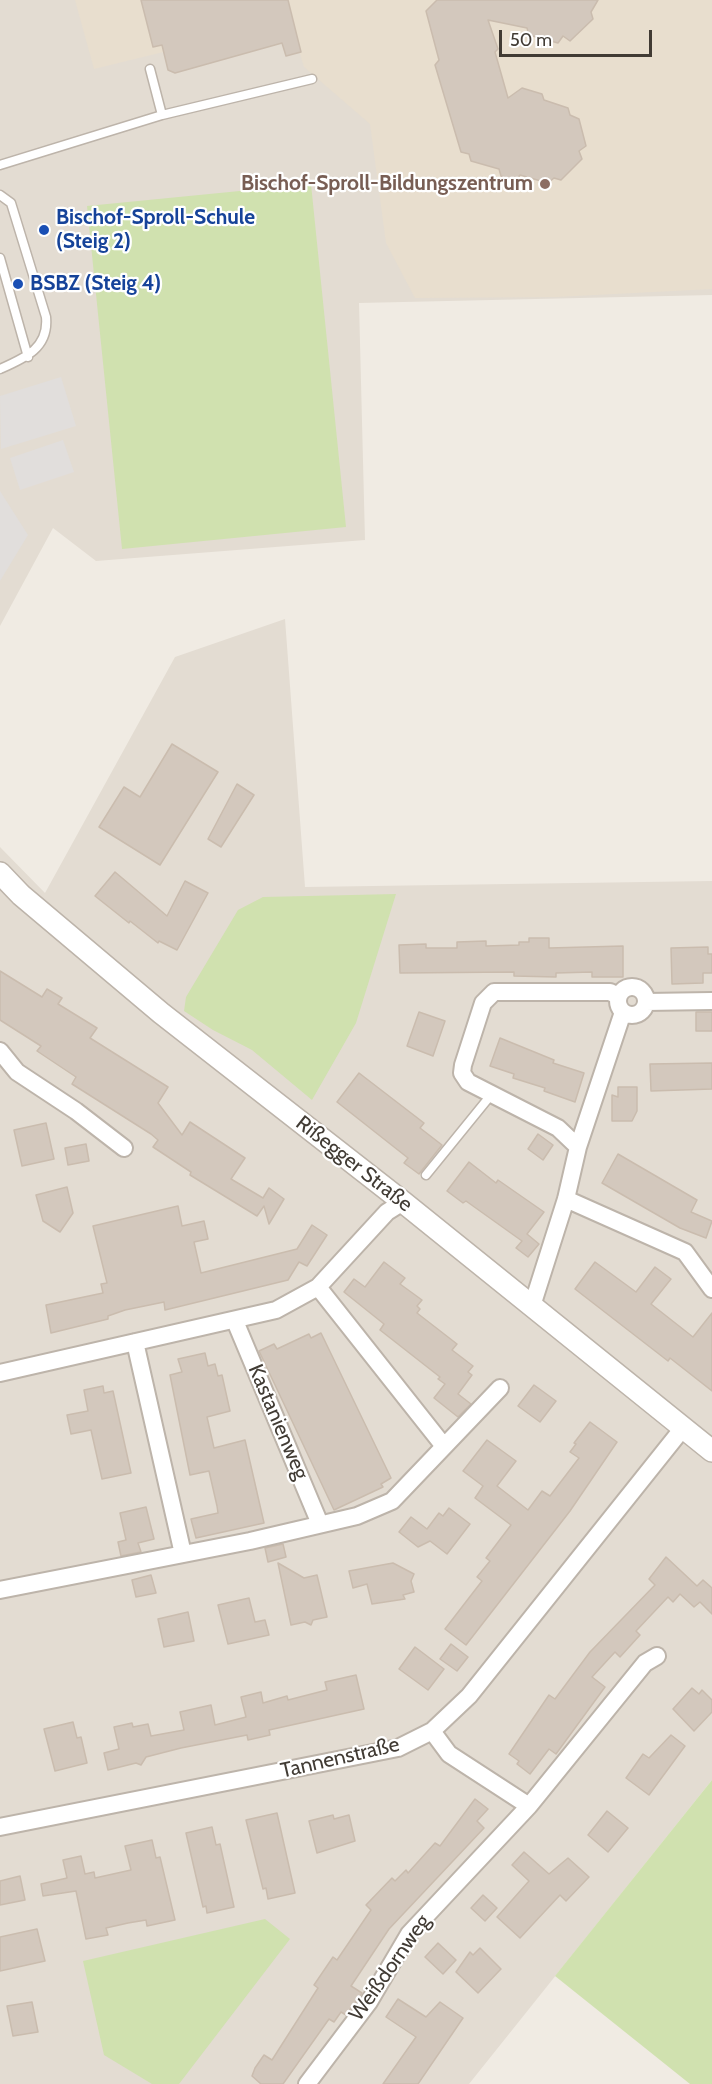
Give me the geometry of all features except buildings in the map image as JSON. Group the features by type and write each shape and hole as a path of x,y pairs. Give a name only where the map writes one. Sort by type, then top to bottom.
{"street":[{"name":"Rißegger Straße","path":"0,873 21,895 161,1013 403,1202 712,1451"},
{"path":"532,1306 566,1199 578,1147 621,1004 623,989 631,986 639,988 645,994 646,1002 638,1014 621,1004 610,992 501,991 488,996 483,1003 462,1073 468,1082 558,1128 578,1147"},
{"path":"646,1002 712,1001"},
{"path":"0,1051 17,1072 76,1111 124,1148"},
{"path":"566,1199 685,1252 712,1289"},
{"path":"0,1372 276,1310 318,1287 387,1212 403,1202"},
{"path":"318,1287 443,1445"},
{"name":"Kastanienweg","path":"235,1321 321,1524"},
{"path":"135,1342 183,1554"},
{"path":"0,1590 183,1554 357,1516 392,1501 443,1445 500,1388"},
{"name":"Tannenstraße","path":"0,1827 398,1748 432,1731 469,1696 683,1428"},
{"name":"Weißdornweg","path":"307,2084 369,2002 409,1934 529,1806 645,1663 657,1656"},
{"path":"432,1731 449,1754 529,1806"}],"lane":[{"path":"150,69 162,115"},
{"path":"0,165 162,115 312,79"},
{"path":"0,195 11,203 46,317 47,330 41,345 28,357 0,369"},
{"path":"0,258 28,357"},
{"path":"426,1175 491,1095"}],"shaded area":[{"path":"0,0 712,0 712,295 359,303 365,540 96,561 53,528 0,626"},
{"name":"Bischof-Sproll-Bildungszentrum","path":"75,0 712,0 712,289 556,297 415,298 386,243 370,124 304,67 290,21 94,69"},
{"path":"61,377 76,426 1,449 0,396"},
{"path":"63,440 74,472 20,490 10,458"},
{"path":"0,491 28,535 0,581"},
{"path":"285,619 305,887 712,881 712,1780 469,2084 0,2084 0,847 45,893 175,657"}],"green space":[{"path":"311,184 346,527 122,549 87,206"},
{"path":"396,894 356,1023 312,1100 252,1050 213,1030 184,1011 186,997 238,910 263,897"},
{"path":"712,1780 712,2084 690,2084 555,1976"},
{"path":"265,1919 290,1939 179,2084 152,2084 104,2055 83,1961"}],"place":[{"name":"Bischof-Sproll-Bildungszentrum","path":"545,184"},
{"name":"Bischof-Sproll-Schule (Steig 2)","path":"44,230"},
{"name":"BSBZ (Steig 4)","path":"18,284"}]}
